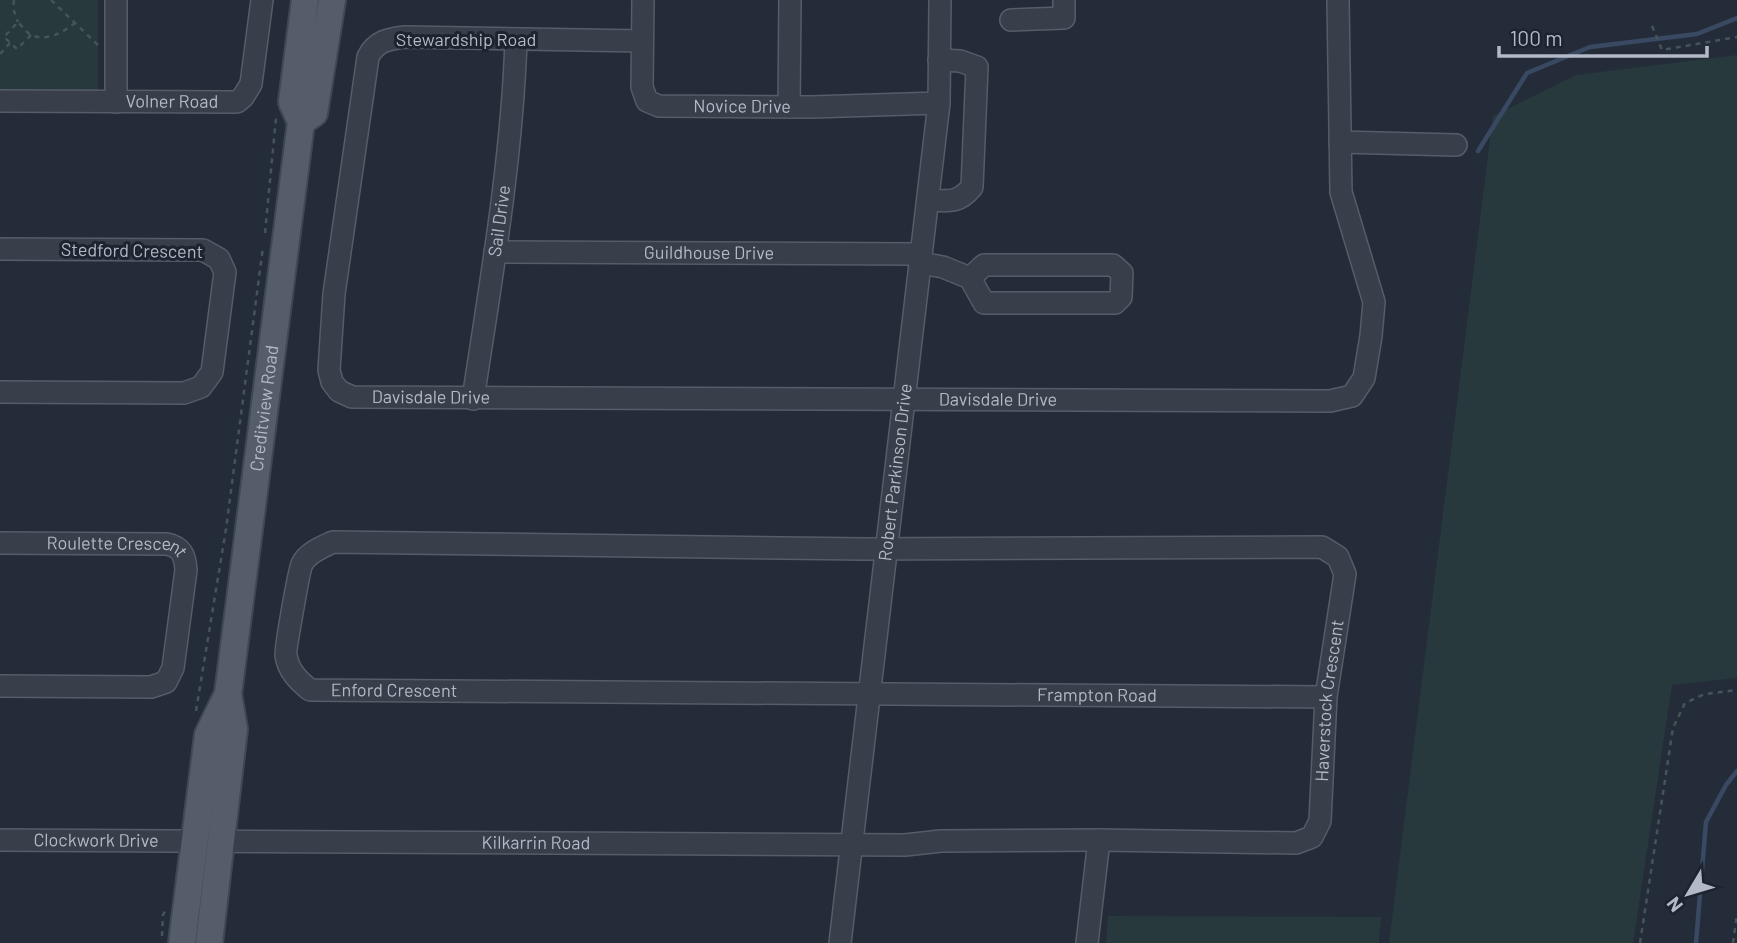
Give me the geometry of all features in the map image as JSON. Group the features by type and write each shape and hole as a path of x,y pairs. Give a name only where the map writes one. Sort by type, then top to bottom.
{"main road":[{"name":"Creditview Road","path":"209,943 234,729 228,694 301,122 292,102 305,0"},
{"name":"Creditview Road","path":"301,122 314,113 332,0"},
{"name":"Creditview Road","path":"182,943 208,735 228,694"}],"street":[{"path":"116,0 116,102"},
{"name":"Volner Road","path":"0,101 237,102 251,84 261,0"},
{"name":"Novice Drive","path":"643,0 642,87 647,101 659,106 789,107 939,103"},
{"path":"789,107 790,0"},
{"name":"Robert Parkinson Drive","path":"840,943 939,103 940,0"},
{"path":"1011,20 1064,18 1064,0"},
{"name":"Davisdale Drive","path":"334,294 329,370 332,382 339,391 352,397 1330,401 1352,396 1364,378 1374,302 1341,192 1338,0"},
{"name":"Stewardship Road","path":"334,294 368,57 379,43 405,37 642,41"},
{"name":"Sail Drive","path":"473,399 495,252 510,124 516,40"},
{"path":"928,200 951,201 964,197 972,187 976,67 961,61 939,60"},
{"path":"1340,142 1456,145"},
{"name":"Stedford Crescent","path":"0,249 203,250 219,259 225,272 212,372 201,387 184,393 0,391"},
{"name":"Guildhouse Drive","path":"495,252 921,258 970,278"},
{"path":"984,265 1113,265 1122,273 1121,297 1115,303 984,303 970,278 984,265"},
{"name":"Enford Crescent","path":"869,694 310,690 298,681 285,653 302,563 316,550 333,542 886,549"},
{"name":"Roulette Crescent","path":"0,543 167,544 180,550 185,557 186,570 173,668 166,682 151,687 0,686"},
{"name":"Haverstock Crescent","path":"851,845 905,845 940,841 1099,840 1296,843 1312,837 1320,821 1326,697 1345,575 1338,557 1322,547 886,549"},
{"name":"Frampton Road","path":"869,694 1326,697"},
{"name":"Clockwork Drive","path":"0,840 221,841"},
{"path":"1087,943 1099,840"},
{"name":"Kilkarrin Road","path":"221,841 851,845"}],"path":[{"path":"13,0 18,22 31,35 54,36 75,23"},
{"path":"51,0 100,46"},
{"path":"18,22 4,37 17,50 31,35"},
{"path":"1652,26 1662,50 1737,37"},
{"path":"0,54 10,43"},
{"path":"196,717 226,529 265,235 277,110"},
{"path":"1640,943 1673,728 1685,703 1705,694 1737,690"},
{"path":"1733,943 1737,914"}],"shaded area":[{"path":"0,0 98,0 98,91 0,93"},
{"path":"1737,55 1737,678 1672,685 1633,943 1389,943 1493,116 1576,75"},
{"path":"1108,916 1381,917 1379,943 1106,943"}],"waterway":[{"path":"1478,151 1527,73 1590,47 1697,34 1737,18"},
{"path":"1696,943 1706,822 1726,785 1737,771"}]}
